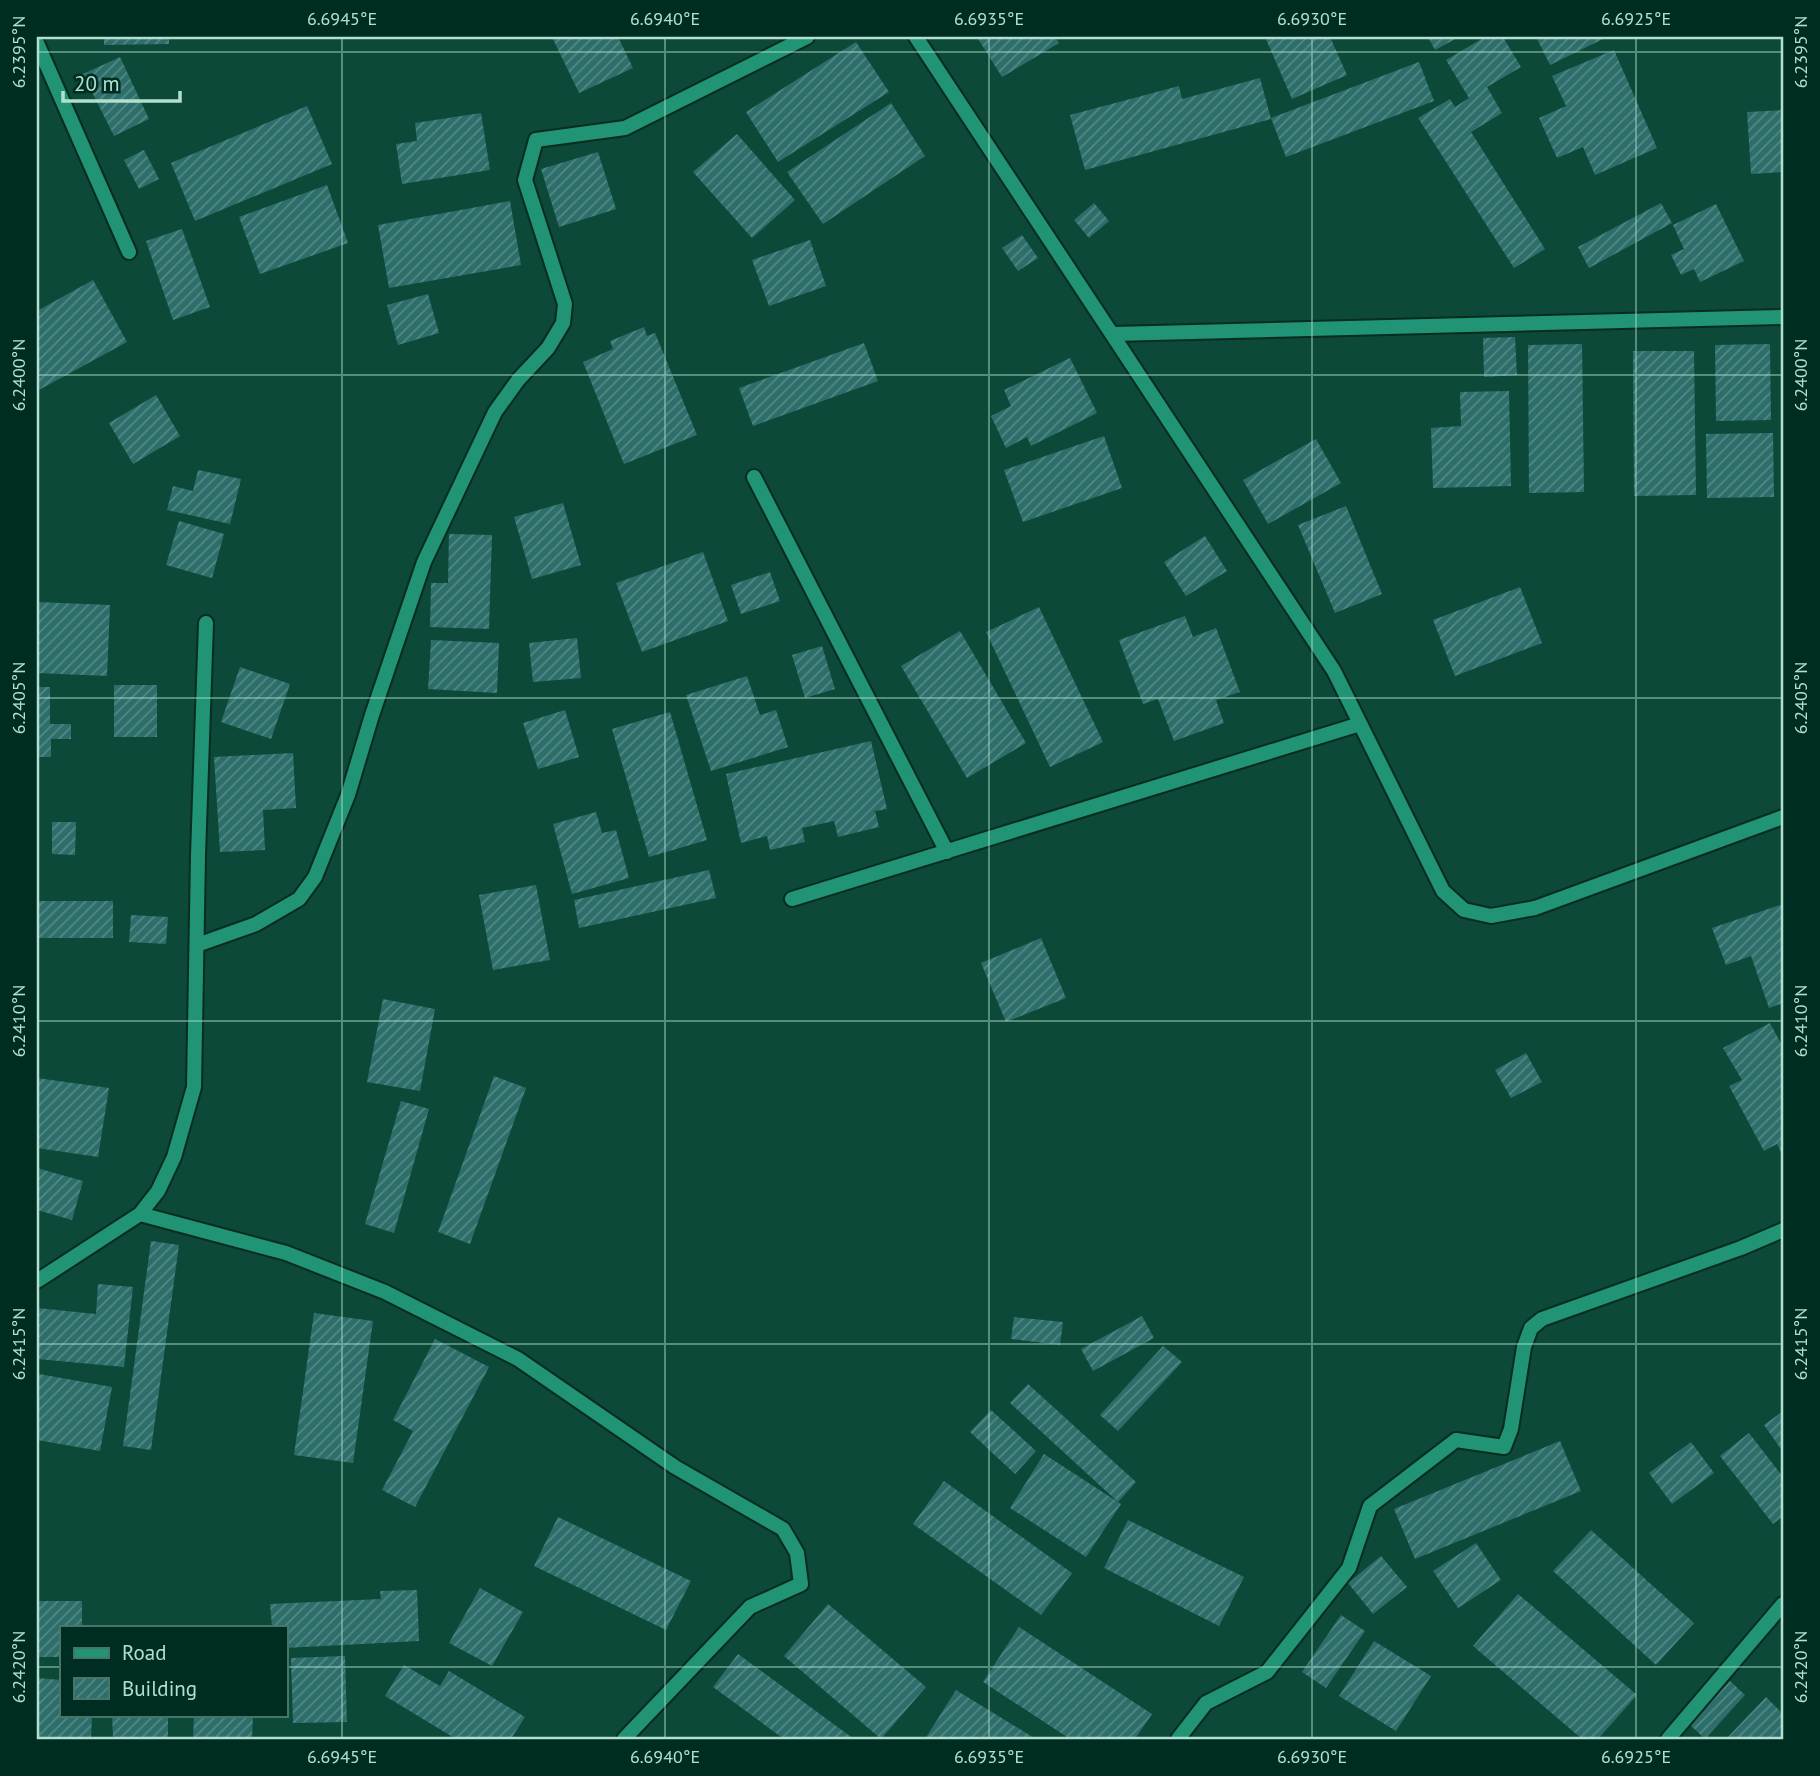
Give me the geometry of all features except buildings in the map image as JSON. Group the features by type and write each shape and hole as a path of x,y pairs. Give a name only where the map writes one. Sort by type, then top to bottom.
{"street":[{"path":"197,945 256,924 299,899 315,877 348,795 424,562 495,412 518,380 548,348 563,323 565,304 524,180 536,140 625,128 807,37"},
{"path":"916,37 1334,671 1443,891 1464,910 1491,916 1535,908 1783,817"},
{"path":"37,43 129,252"},
{"path":"1113,334 1783,317"},
{"path":"754,477 947,852"},
{"path":"37,1281 140,1214 159,1191 174,1157 194,1087 206,623"},
{"path":"792,899 1360,724"},
{"path":"140,1214 286,1253 385,1292 518,1360 675,1467 783,1529 797,1553 801,1584 750,1607 624,1739"},
{"path":"1178,1739 1206,1703 1267,1672 1349,1568 1370,1506 1456,1440 1504,1447 1511,1429 1524,1347 1531,1328 1542,1320 1741,1248 1783,1230"},
{"path":"1668,1739 1783,1604"}]}
